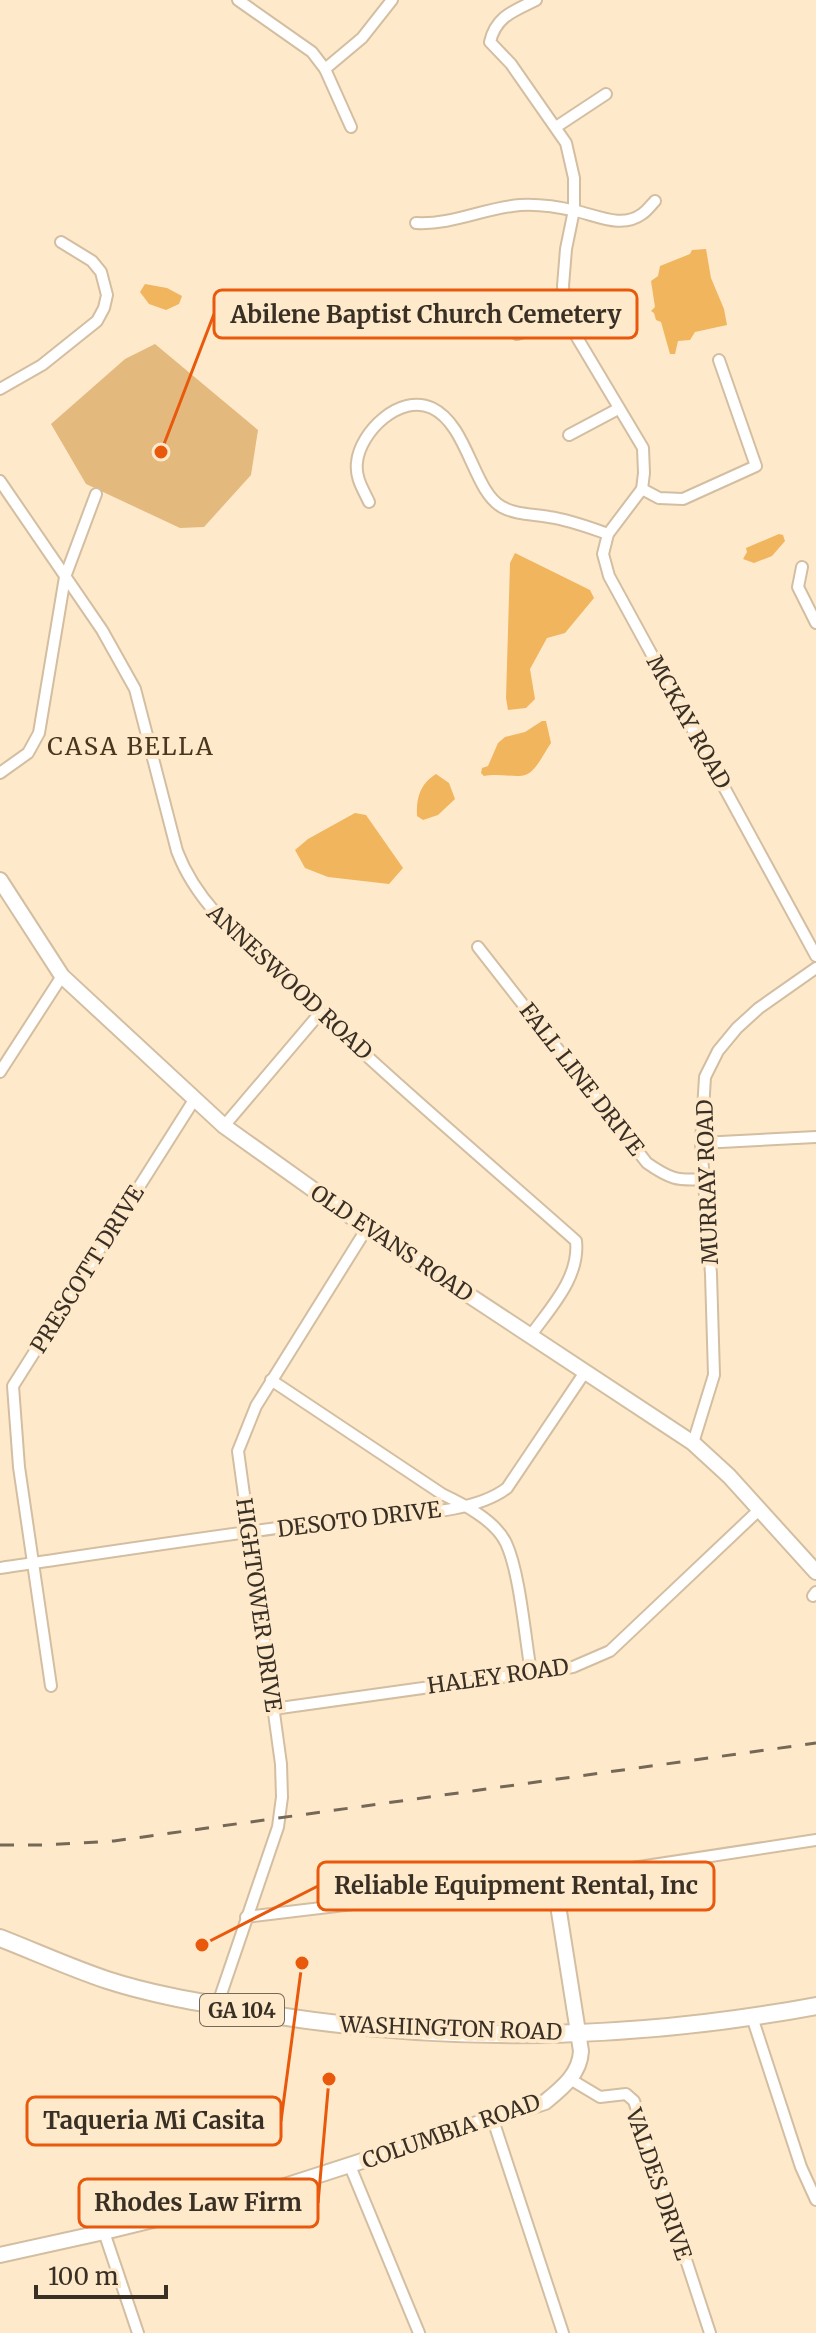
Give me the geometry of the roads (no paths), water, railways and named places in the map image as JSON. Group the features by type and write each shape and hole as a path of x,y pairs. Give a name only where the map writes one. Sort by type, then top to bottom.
{"main road":[{"name":"WASHINGTON ROAD","path":"0,1938 109,1980 217,2006 391,2031 579,2033 672,2028 816,2006"}],"street":[{"path":"238,0 312,52 325,69 351,127"},
{"path":"325,69 362,38 392,0"},
{"path":"369,502 357,478 357,461 362,443 388,415 410,404 432,408 449,423 497,505 516,514 578,523 608,534 642,489 643,448 566,319 563,286 574,210 574,178 566,143 511,64 490,42 494,27 505,15 536,0"},
{"path":"556,127 606,94"},
{"path":"416,223 437,224 481,211 523,205 574,210 606,220 624,220 640,216 655,201"},
{"path":"0,389 42,365 97,321 104,308 107,295 101,272 92,261 61,242"},
{"path":"517,334 566,319"},
{"path":"642,489 659,498 683,499 756,466 719,360"},
{"path":"569,435 618,409"},
{"name":"ANNESWOOD ROAD","path":"0,481 102,630 135,689 177,851 200,896 320,1013 576,1241 578,1258 568,1282 531,1335"},
{"path":"0,773 28,753 39,733 65,577 96,494"},
{"name":"MCKAY ROAD","path":"608,534 603,554 609,576 816,956"},
{"path":"802,567 798,587 816,623"},
{"name":"OLD EVANS ROAD","path":"0,880 62,976 224,1126 367,1228 693,1443 760,1509 816,1572"},
{"name":"FALL LINE DRIVE","path":"478,947 647,1163 679,1181 704,1179"},
{"name":"MURRAY ROAD","path":"693,1443 714,1375 701,1143 705,1077 718,1051 737,1028 759,1008 816,968"},
{"path":"0,1072 62,976"},
{"path":"224,1126 320,1013"},
{"name":"PRESCOTT DRIVE","path":"51,1686 15,1425 13,1386 194,1100"},
{"path":"701,1143 816,1137"},
{"name":"HIGHTOWER DRIVE","path":"217,2006 278,1827 282,1806 281,1764 238,1451 256,1406 271,1380 367,1228"},
{"name":"DESOTO DRIVE","path":"0,1568 348,1518 470,1507 495,1498 507,1488 585,1372"},
{"path":"271,1380 442,1494 470,1507 505,1541 515,1579 531,1672"},
{"name":"HALEY ROAD","path":"273,1709 573,1667 610,1651 760,1509"},
{"path":"246,1917 554,1880 816,1840"},
{"path":"554,1880 579,2033 581,2060 570,2079"},
{"path":"752,2017 801,2167 816,2200"},
{"name":"COLUMBIA ROAD","path":"0,2255 263,2193 545,2102 570,2079"},
{"name":"VALDES DRIVE","path":"570,2079 600,2097 626,2094 634,2101 710,2333"},
{"path":"493,2120 563,2333"},
{"path":"350,2166 419,2333"},
{"path":"104,2232 138,2333"}],"railway":[{"path":"0,1845 114,1841 816,1743"}],"place":[{"name":"Abilene Baptist Church Cemetery","path":"161,452"},
{"name":"Reliable Equipment Rental, Inc","path":"202,1945"},
{"name":"Taqueria Mi Casita","path":"302,1963"},
{"name":"Rhodes Law Firm","path":"329,2079"}],"district":[{"name":"CASA BELLA","path":"131,746"}]}
